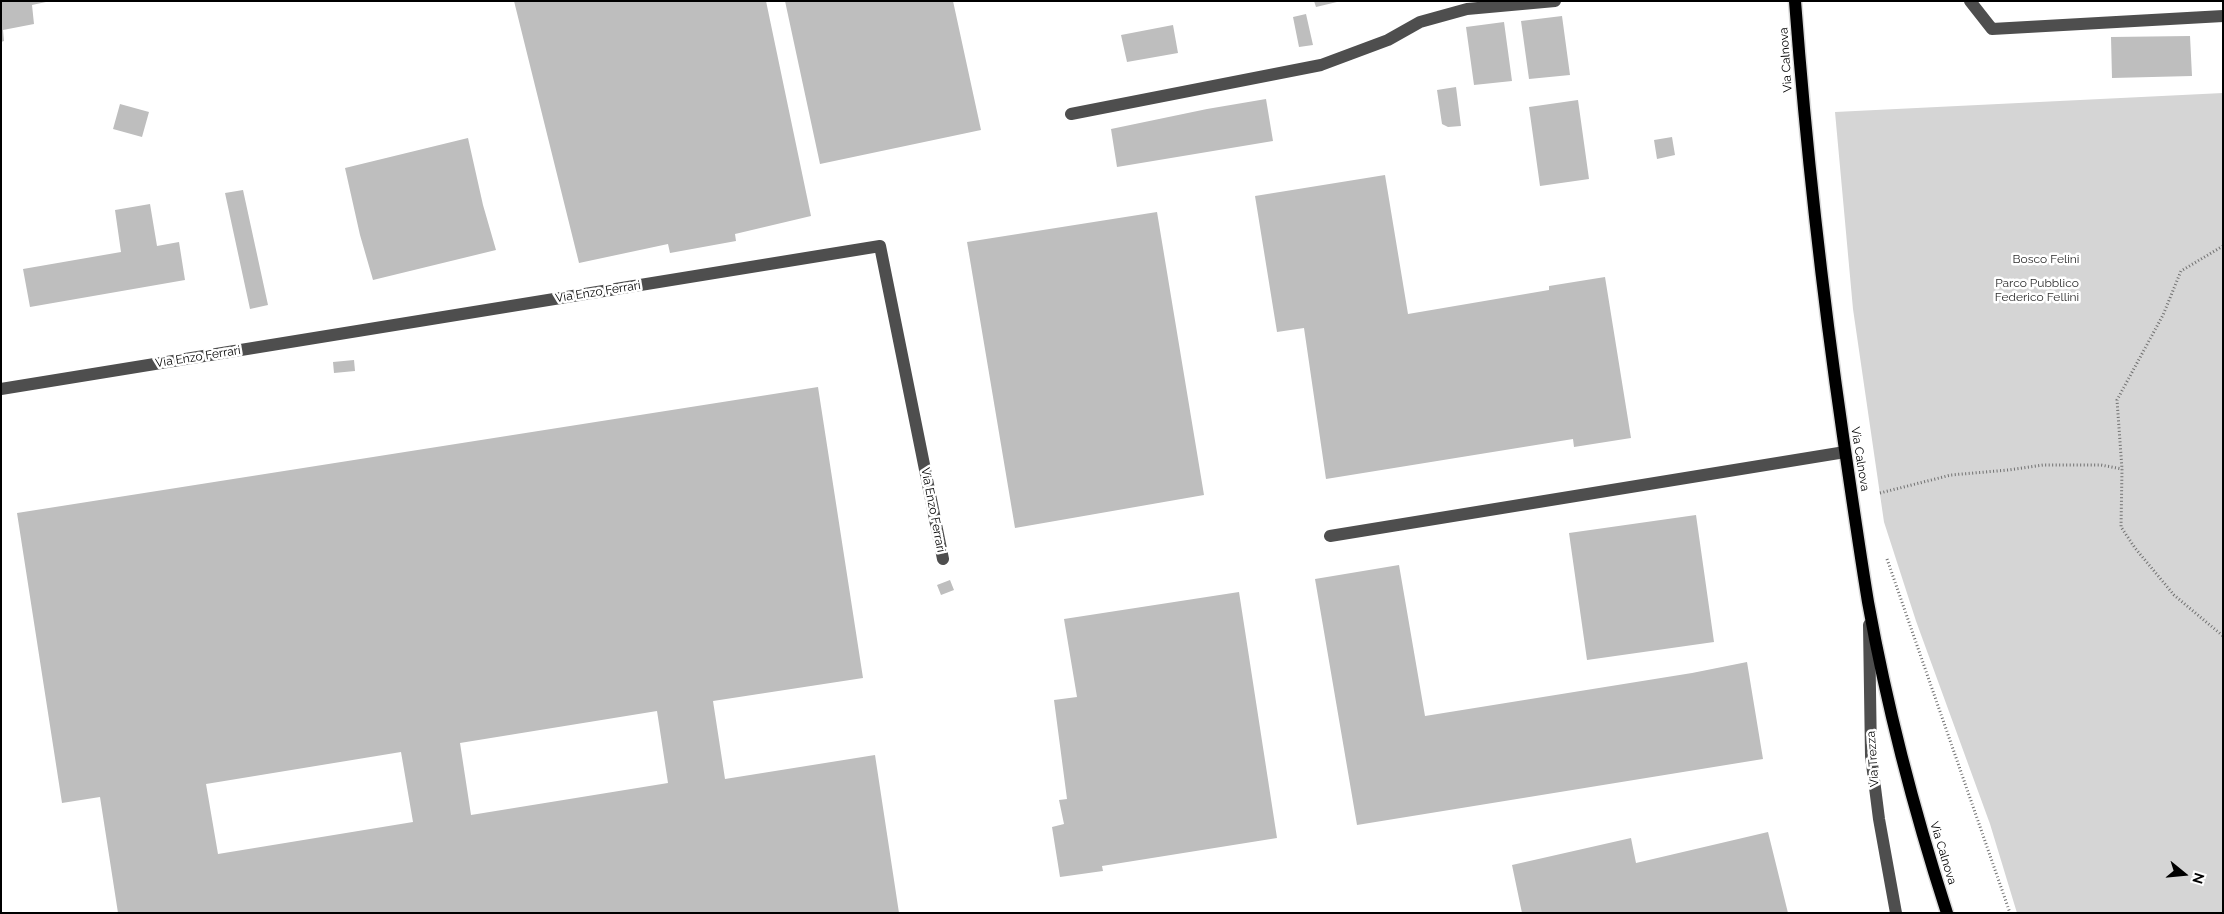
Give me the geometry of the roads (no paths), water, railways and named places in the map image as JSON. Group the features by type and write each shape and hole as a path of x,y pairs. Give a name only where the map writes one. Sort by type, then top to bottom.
{"main road":[{"name":"Via Calnova","path":"1795,1 1805,126 1825,312 1868,603 1891,711 1920,825 1947,913"}],"street":[{"path":"1071,114 1321,65 1388,40 1420,22 1467,9 1555,1"},
{"path":"1970,1 1992,29 2223,16"},
{"name":"Via Enzo Ferrari","path":"1,388 880,246 943,559"},
{"path":"1330,536 1845,452"},
{"name":"Via Trezza","path":"1868,603 1871,756 1879,819 1896,913"}],"park label":[{"name":"Bosco Felini","path":"2046,259"},
{"name":"Parco Pubblico Federico Fellini","path":"2037,290"}]}
